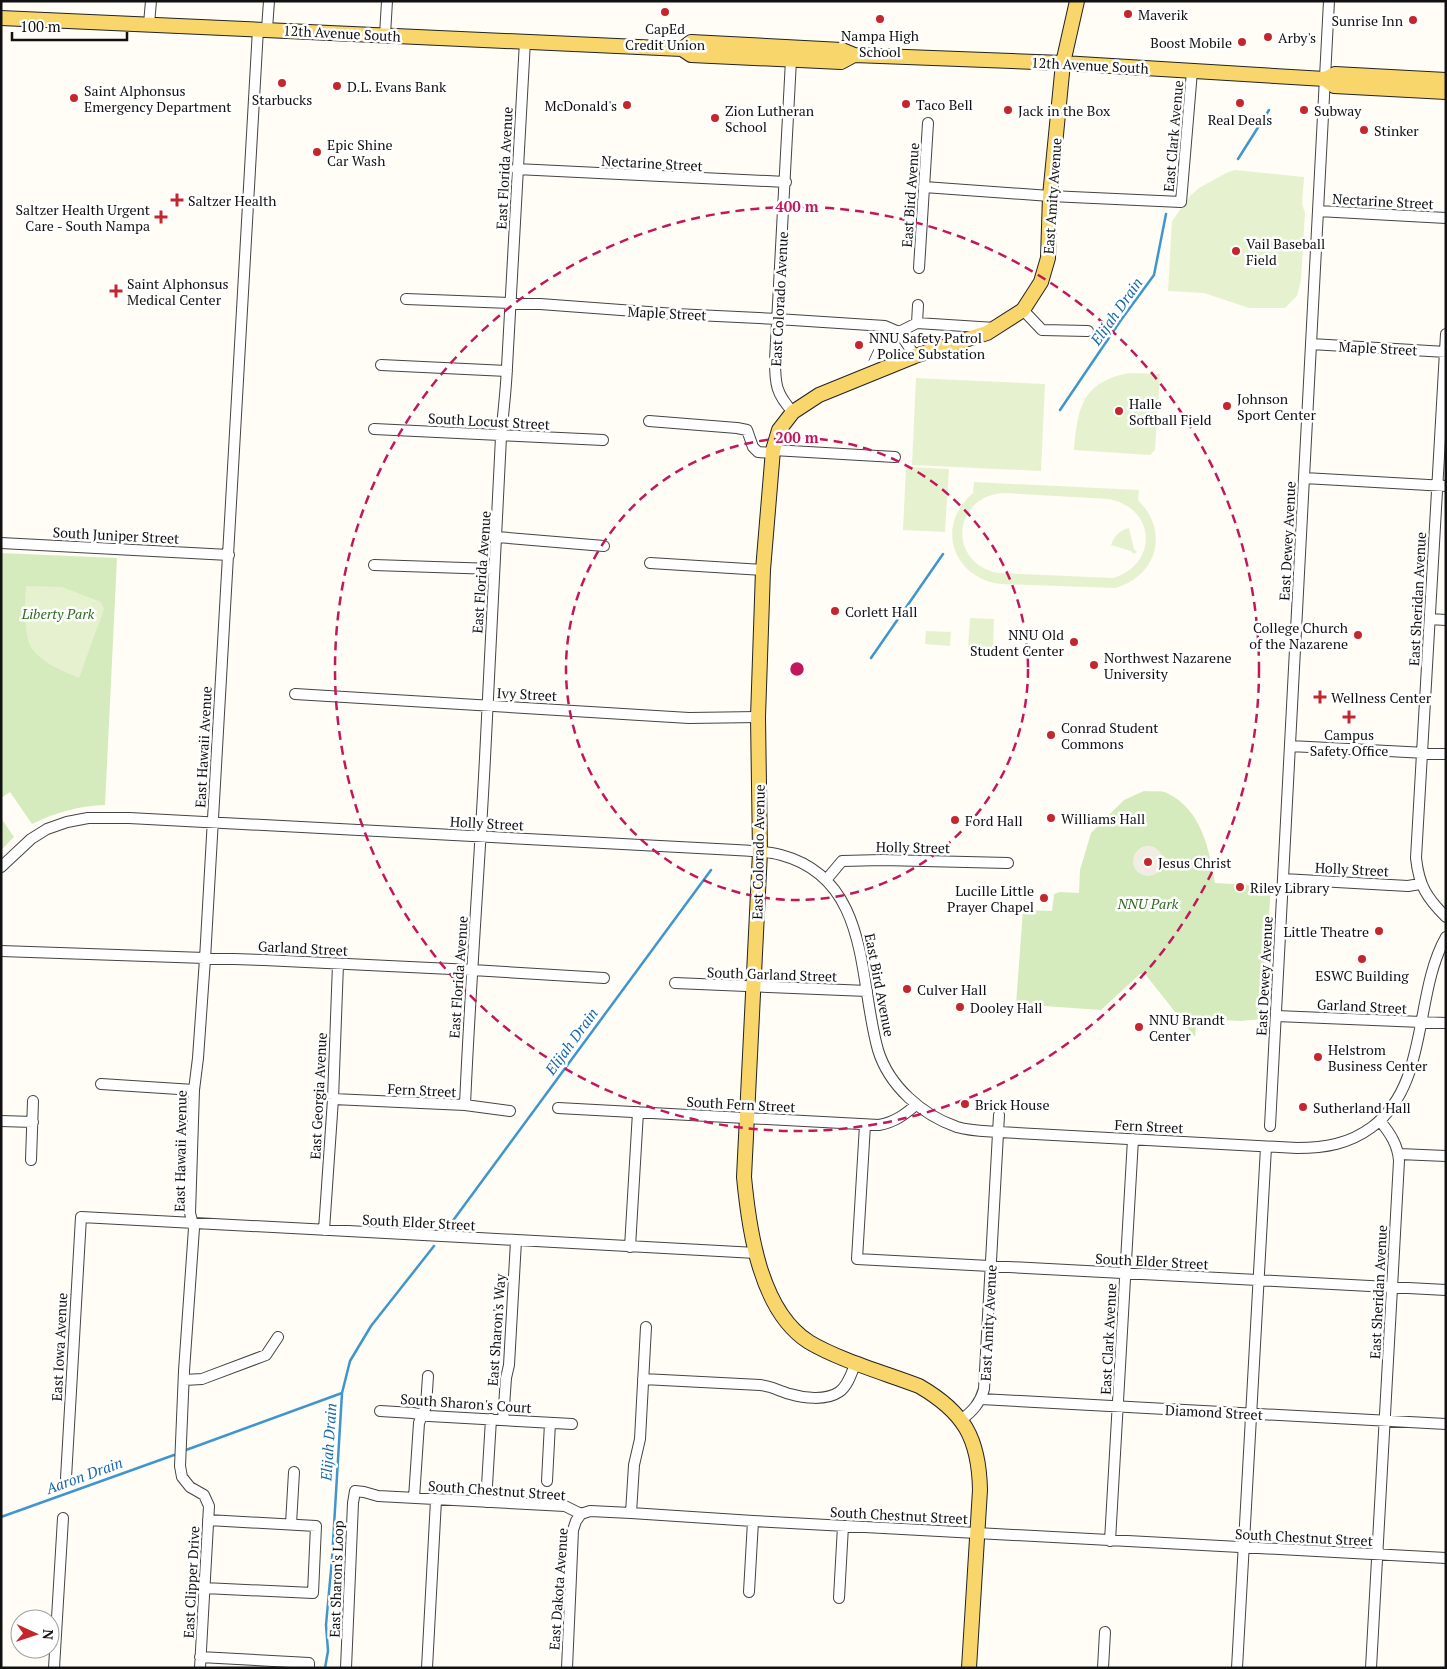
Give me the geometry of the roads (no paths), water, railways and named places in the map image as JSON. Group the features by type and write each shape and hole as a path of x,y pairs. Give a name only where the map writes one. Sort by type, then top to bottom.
{"main road":[{"name":"East Amity Avenue","path":"1023,310 1041,282 1048,258 1050,196 1063,63 1077,1"},
{"name":"12th Avenue South","path":"1,18 682,49 691,55 792,60 841,62 854,55"},
{"name":"12th Avenue South","path":"682,49 691,42 842,50 854,55 1063,63 1192,72 1325,78 1334,74 1446,80"},
{"name":"12th Avenue South","path":"1325,78 1334,86 1446,92"},
{"path":"1408,90 1410,86 1415,84 1446,85"},
{"path":"773,452 780,430 793,412 819,395 915,356 943,349 988,333 1023,310"},
{"name":"East Colorado Avenue","path":"756,1253 746,1203 744,1177 760,852 758,717 763,570 773,452"},
{"path":"756,1253 774,1301 794,1329 808,1341 823,1349 919,1386 947,1404 961,1420 973,1442 979,1466 978,1533 969,1668"}],"street":[{"path":"150,24 151,1"},
{"name":"East Hawaii Avenue","path":"180,1466 194,1228 190,1212 194,1090 205,958 229,555 237,377 263,29 268,1"},
{"path":"385,35 387,1"},
{"name":"East Dewey Avenue","path":"1270,1126 1329,1"},
{"name":"East Florida Avenue","path":"465,1105 481,837 501,436 507,372 516,169 526,41"},
{"name":"East Colorado Avenue","path":"792,60 774,360 775,384 784,402 793,412"},
{"name":"East Clark Avenue","path":"1050,196 1181,202 1192,72"},
{"name":"East Bird Avenue","path":"919,268 928,123"},
{"name":"Nectarine Street","path":"516,169 786,182"},
{"path":"924,187 1050,196"},
{"name":"Nectarine Street","path":"1318,211 1446,218"},
{"name":"Maple Street","path":"406,299 540,304 885,326 899,332"},
{"path":"916,323 918,305"},
{"path":"1023,310 1042,330 1088,331"},
{"path":"915,356 899,332 916,323 996,328"},
{"name":"East Sheridan Avenue","path":"1446,334 1441,486 1430,619 1416,858 1420,884 1436,907 1446,917"},
{"name":"Maple Street","path":"1311,344 1445,352"},
{"path":"381,365 507,372"},
{"path":"649,421 747,430 753,447 758,452 895,457"},
{"name":"South Locust Street","path":"374,430 603,440"},
{"path":"1304,478 1441,486"},
{"path":"497,537 604,546"},
{"name":"South Juniper Street","path":"1,543 229,555"},
{"path":"650,563 763,570"},
{"path":"374,565 494,570"},
{"path":"1430,619 1446,620"},
{"name":"Ivy Street","path":"295,694 689,718 758,717"},
{"path":"1290,746 1446,754"},
{"name":"Holly Street","path":"1,867 31,840 48,829 67,822 88,818 213,822 760,852"},
{"name":"East Bird Avenue","path":"760,852 781,855 804,864 826,880 846,906 857,934 878,1050 887,1070 916,1105"},
{"name":"Holly Street","path":"826,880 842,861 1008,863"},
{"name":"Holly Street","path":"1283,880 1408,886 1420,884"},
{"path":"1380,1121 1398,1100 1405,1086 1421,1022 1430,974 1446,937"},
{"name":"Garland Street","path":"1,951 205,958 604,978"},
{"name":"East Georgia Avenue","path":"324,1230 333,1099 338,964"},
{"name":"South Garland Street","path":"675,984 867,991"},
{"name":"Garland Street","path":"1276,1016 1446,1023"},
{"path":"101,1084 194,1090"},
{"name":"Fern Street","path":"333,1099 465,1105 510,1112"},
{"path":"31,1160 34,1101"},
{"name":"Fern Street","path":"916,1105 935,1118 958,1127 999,1132 1266,1147 1317,1148 1333,1146 1360,1136 1380,1121"},
{"name":"South Fern Street","path":"558,1108 879,1125 890,1123 903,1116 916,1105"},
{"path":"630,1247 638,1112"},
{"name":"East Amity Avenue","path":"961,1420 972,1412 981,1399 984,1388 1000,1115"},
{"path":"1,1121 33,1122"},
{"name":"East Sheridan Avenue","path":"1371,1668 1399,1154 1391,1133 1380,1121"},
{"name":"South Elder Street","path":"865,1125 857,1259 1446,1290"},
{"name":"East Clark Avenue","path":"1110,1541 1133,1139"},
{"path":"1237,1668 1266,1147"},
{"path":"1399,1154 1446,1156"},
{"name":"South Elder Street","path":"81,1217 289,1226 324,1230 756,1253"},
{"name":"East Iowa Avenue","path":"66,1478 81,1217"},
{"name":"East Sharon's Way","path":"503,1420 506,1378 509,1365 516,1241"},
{"path":"632,1513 634,1465 640,1439 646,1327"},
{"path":"184,1380 202,1379 266,1355 278,1337"},
{"path":"643,1379 760,1385 798,1396 827,1397 839,1392 846,1385 856,1362"},
{"path":"414,1498 418,1423 426,1406 428,1376"},
{"name":"Diamond Street","path":"981,1399 1446,1424"},
{"name":"South Sharon's Court","path":"380,1410 572,1424"},
{"path":"486,1502 490,1419"},
{"name":"South Sharon's Court","path":"546,1481 550,1423"},
{"name":"East Clipper Drive","path":"180,1466 182,1477 190,1487 204,1495 209,1506 200,1662 309,1663 309,1668"},
{"path":"291,1524 294,1472"},
{"name":"South Chestnut Street","path":"355,1491 378,1496 564,1506 581,1514 590,1511 632,1513 1110,1541 1446,1558"},
{"name":"East Sharon's Loop","path":"346,1668 355,1491"},
{"path":"427,1668 436,1500"},
{"name":"East Dakota Avenue","path":"567,1668 573,1530 581,1514"},
{"path":"54,1668 63,1518"},
{"path":"204,1588 313,1593 316,1526 208,1520"},
{"path":"750,1592 753,1521"},
{"path":"839,1598 844,1526"},
{"path":"1103,1668 1105,1632"}],"waterway":[{"name":"Elijah Drain","path":"1238,159 1269,110"},
{"name":"Elijah Drain","path":"1060,410 1154,275 1166,214"},
{"name":"Elijah Drain","path":"871,658 943,554"},
{"name":"Elijah Drain","path":"449,1226 711,870"},
{"name":"Elijah Drain","path":"325,1668 328,1651 326,1625 342,1393 350,1361 371,1326 434,1246"},
{"name":"Aaron Drain","path":"186,1450 342,1393"},
{"name":"Aaron Drain","path":"1,1517 174,1455"}],"place":[{"name":"CapEd Credit Union","path":"665,12"},
{"name":"Maverik","path":"1128,14"},
{"name":"Nampa High School","path":"880,19"},
{"name":"Sunrise Inn","path":"1413,20"},
{"name":"Arby's","path":"1268,37"},
{"name":"Boost Mobile","path":"1242,42"},
{"name":"Starbucks","path":"282,83"},
{"name":"D.L. Evans Bank","path":"337,86"},
{"name":"Saint Alphonsus Emergency Department","path":"74,98"},
{"name":"Real Deals","path":"1240,103"},
{"name":"Taco Bell","path":"906,104"},
{"name":"McDonald's","path":"627,105"},
{"name":"Jack in the Box","path":"1008,110"},
{"name":"Subway","path":"1304,110"},
{"name":"Zion Lutheran School","path":"715,118"},
{"name":"Stinker","path":"1364,130"},
{"name":"Epic Shine Car Wash","path":"317,152"},
{"name":"Saltzer Health","path":"177,200"},
{"name":"Saltzer Health Urgent Care - South Nampa","path":"161,217"},
{"name":"Vail Baseball Field","path":"1236,251"},
{"name":"Saint Alphonsus Medical Center","path":"116,291"},
{"name":"NNU Safety Patrol / Police Substation","path":"859,345"},
{"name":"Johnson Sport Center","path":"1227,406"},
{"name":"Halle Softball Field","path":"1119,411"},
{"name":"Corlett Hall","path":"835,611"},
{"name":"College Church of the Nazarene","path":"1358,635"},
{"name":"NNU Old Student Center","path":"1074,642"},
{"name":"Northwest Nazarene University","path":"1094,665"},
{"name":"Wellness Center","path":"1320,697"},
{"name":"Campus Safety Office","path":"1349,717"},
{"name":"Conrad Student Commons","path":"1051,735"},
{"name":"Williams Hall","path":"1051,818"},
{"name":"Ford Hall","path":"955,820"},
{"name":"Jesus Christ","path":"1148,862"},
{"name":"Riley Library","path":"1240,887"},
{"name":"Lucille Little Prayer Chapel","path":"1044,898"},
{"name":"Little Theatre","path":"1379,931"},
{"name":"ESWC Building","path":"1362,959"},
{"name":"Culver Hall","path":"907,989"},
{"name":"Dooley Hall","path":"960,1007"},
{"name":"NNU Brandt Center","path":"1139,1027"},
{"name":"Helstrom Business Center","path":"1318,1057"},
{"name":"Brick House","path":"965,1104"},
{"name":"Sutherland Hall","path":"1303,1107"}],"park label":[{"name":"Liberty Park","path":"58,613"},
{"name":"NNU Park","path":"1148,903"}]}
